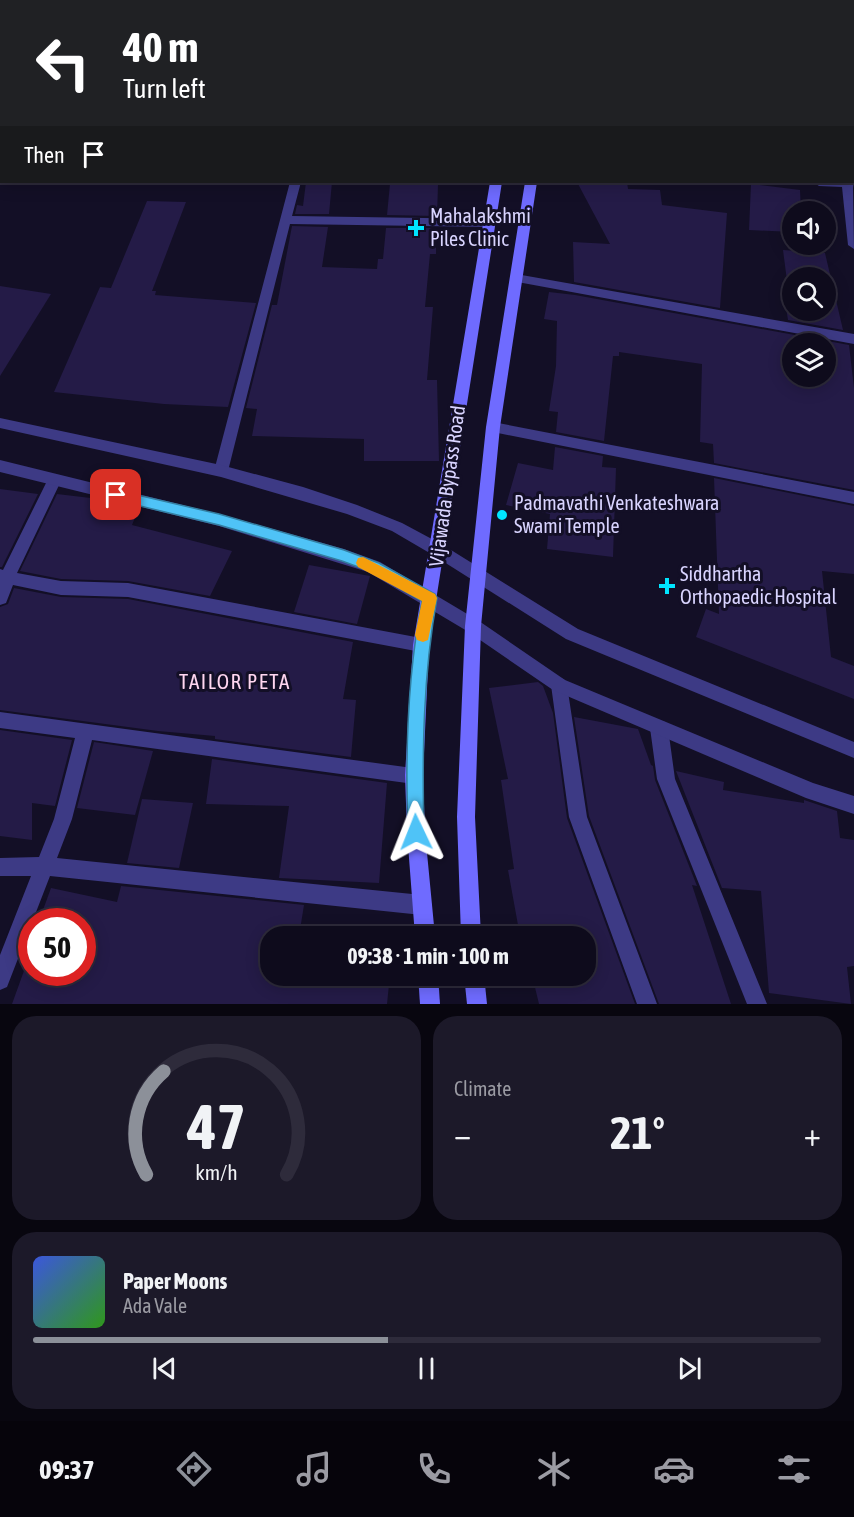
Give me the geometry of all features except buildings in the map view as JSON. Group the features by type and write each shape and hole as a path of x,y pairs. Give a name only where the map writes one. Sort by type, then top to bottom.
{"main road":[{"name":"Vijawada Bypass Road","path":"424,926 414,775 421,645 496,183"},
{"name":"Vijawada Bypass Road","path":"471,926 466,817 473,626 493,427 531,183"},
{"path":"429,986 430,1004"},
{"path":"475,986 477,1004"}],"street":[{"path":"221,471 295,183"},
{"path":"834,183 850,184 854,245"},
{"path":"285,220 490,224"},
{"path":"516,279 854,339"},
{"path":"0,423 221,471 352,509 397,527 438,550 572,634 854,750"},
{"path":"493,427 854,498"},
{"path":"0,466 219,520 344,556 374,567 430,598 559,685 812,792 854,804"},
{"path":"0,598 4,576 54,481"},
{"path":"4,576 61,588 128,590 421,645"},
{"path":"559,685 578,817 647,1004"},
{"path":"0,720 414,775"},
{"path":"659,728 666,779 758,1004"},
{"path":"0,980 63,819 85,733"},
{"path":"0,867 43,866 422,905"}],"slow traffic":[{"path":"363,563 430,598 423,635"}],"place":[{"name":"Mahalakshmi Piles Clinic","path":"416,228"},
{"name":"Padmavathi Venkateshwara Swami Temple","path":"502,515"},
{"name":"Siddhartha Orthopaedic Hospital","path":"667,586"}],"district":[{"name":"TAILOR PETA","path":"235,682"}],"route":[{"path":"116,495 219,520 344,556 374,567 430,598 421,645 414,775 416,832"}]}
